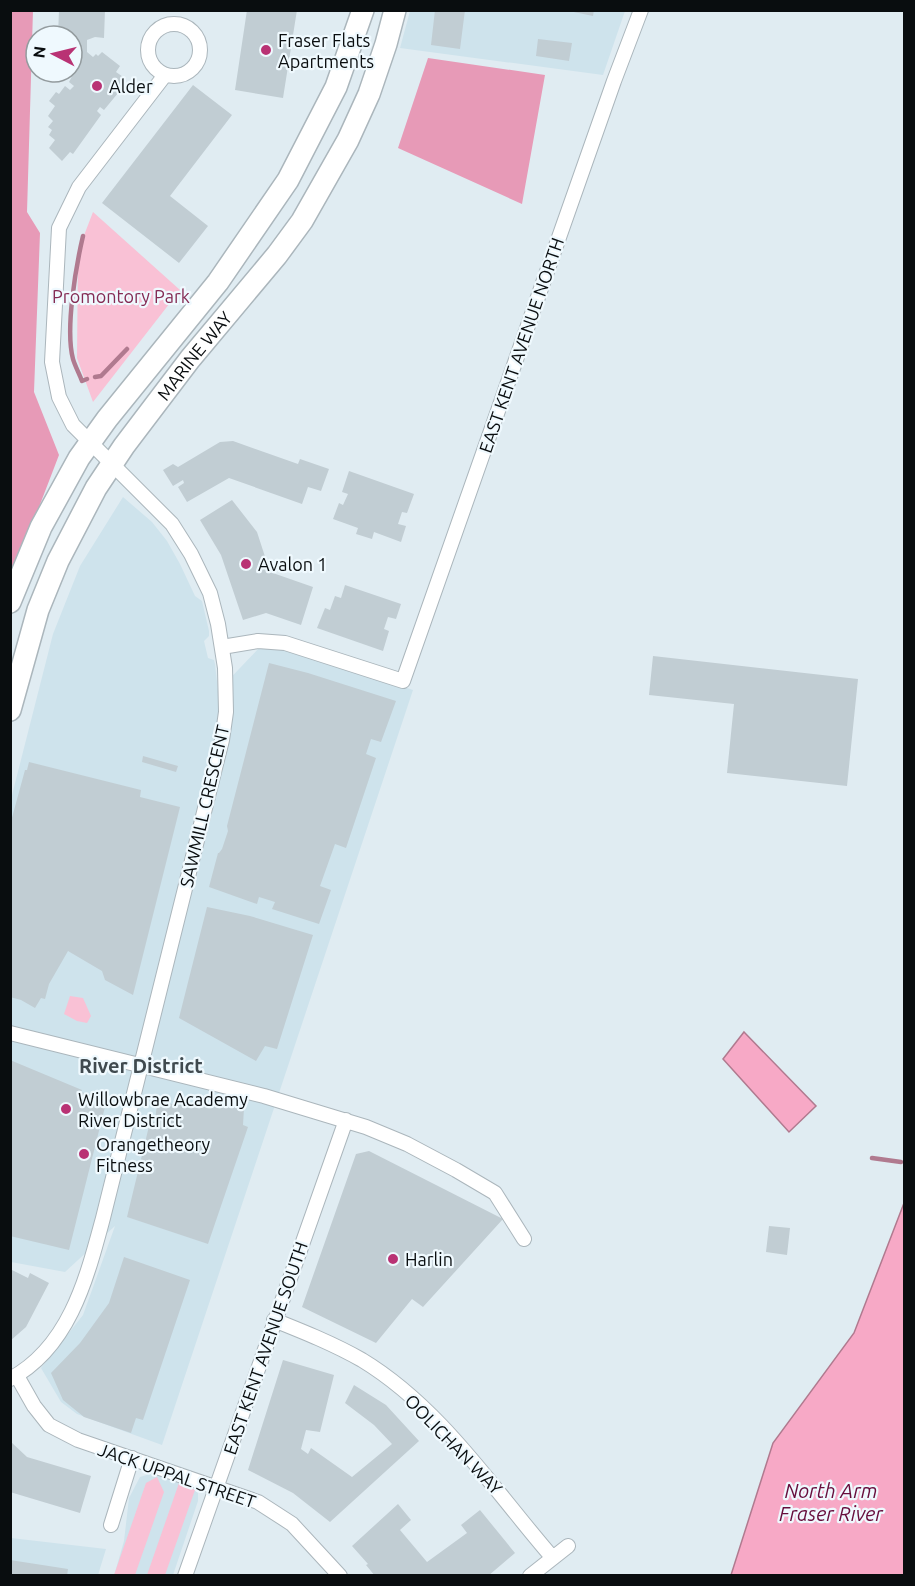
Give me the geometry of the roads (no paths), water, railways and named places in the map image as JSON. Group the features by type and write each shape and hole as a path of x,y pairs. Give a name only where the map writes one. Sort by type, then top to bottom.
{"main road":[{"path":"352,10 352,39"},
{"name":"MARINE WAY","path":"10,602 41,526 79,458 218,282 288,180 336,87 363,10"},
{"name":"MARINE WAY","path":"10,710 38,610 58,561 96,489 190,359 277,255 302,220 325,183 369,94 395,10"}],"street":[{"name":"EAST KENT AVENUE NORTH","path":"222,647 258,641 285,644 402,681 641,10"},
{"name":"SAWMILL CRESCENT","path":"14,1378 40,1356 57,1336 73,1311 84,1284 104,1218 222,740 225,712 225,668 210,593 191,554 172,524 73,425 59,397 52,362 59,228 79,187 165,75"},
{"path":"10,1032 278,1099 346,1120 407,1144 495,1193 524,1239"},
{"name":"EAST KENT AVENUE SOUTH","path":"185,1575 346,1120"},
{"name":"OOLICHAN WAY","path":"274,1320 321,1339 363,1361 407,1394 478,1466 552,1557"},
{"name":"JACK UPPAL STREET","path":"14,1378 49,1425 78,1440 258,1502 283,1517 340,1575"},
{"path":"111,1525 132,1458"},
{"path":"530,1575 568,1546"}],"water":[{"path":"744,1032 816,1106 789,1132 723,1059"},
{"name":"North Arm Fraser River","path":"904,1203 904,1575 731,1575 773,1443 854,1333"}],"waterway":[{"path":"83,236 75,280 70,331 74,362 82,381 87,379"},
{"path":"95,377 101,376 127,349"},
{"path":"872,1158 901,1162"}],"place":[{"name":"Fraser Flats Apartments","path":"266,50"},
{"name":"Alder","path":"97,86"},
{"name":"Avalon 1","path":"246,564"},
{"name":"Willowbrae Academy River District","path":"66,1109"},
{"name":"Orangetheory Fitness","path":"84,1154"},
{"name":"Harlin","path":"393,1259"}],"district":[{"name":"River District","path":"141,1065"}],"park label":[{"name":"Promontory Park","path":"121,296"}]}
